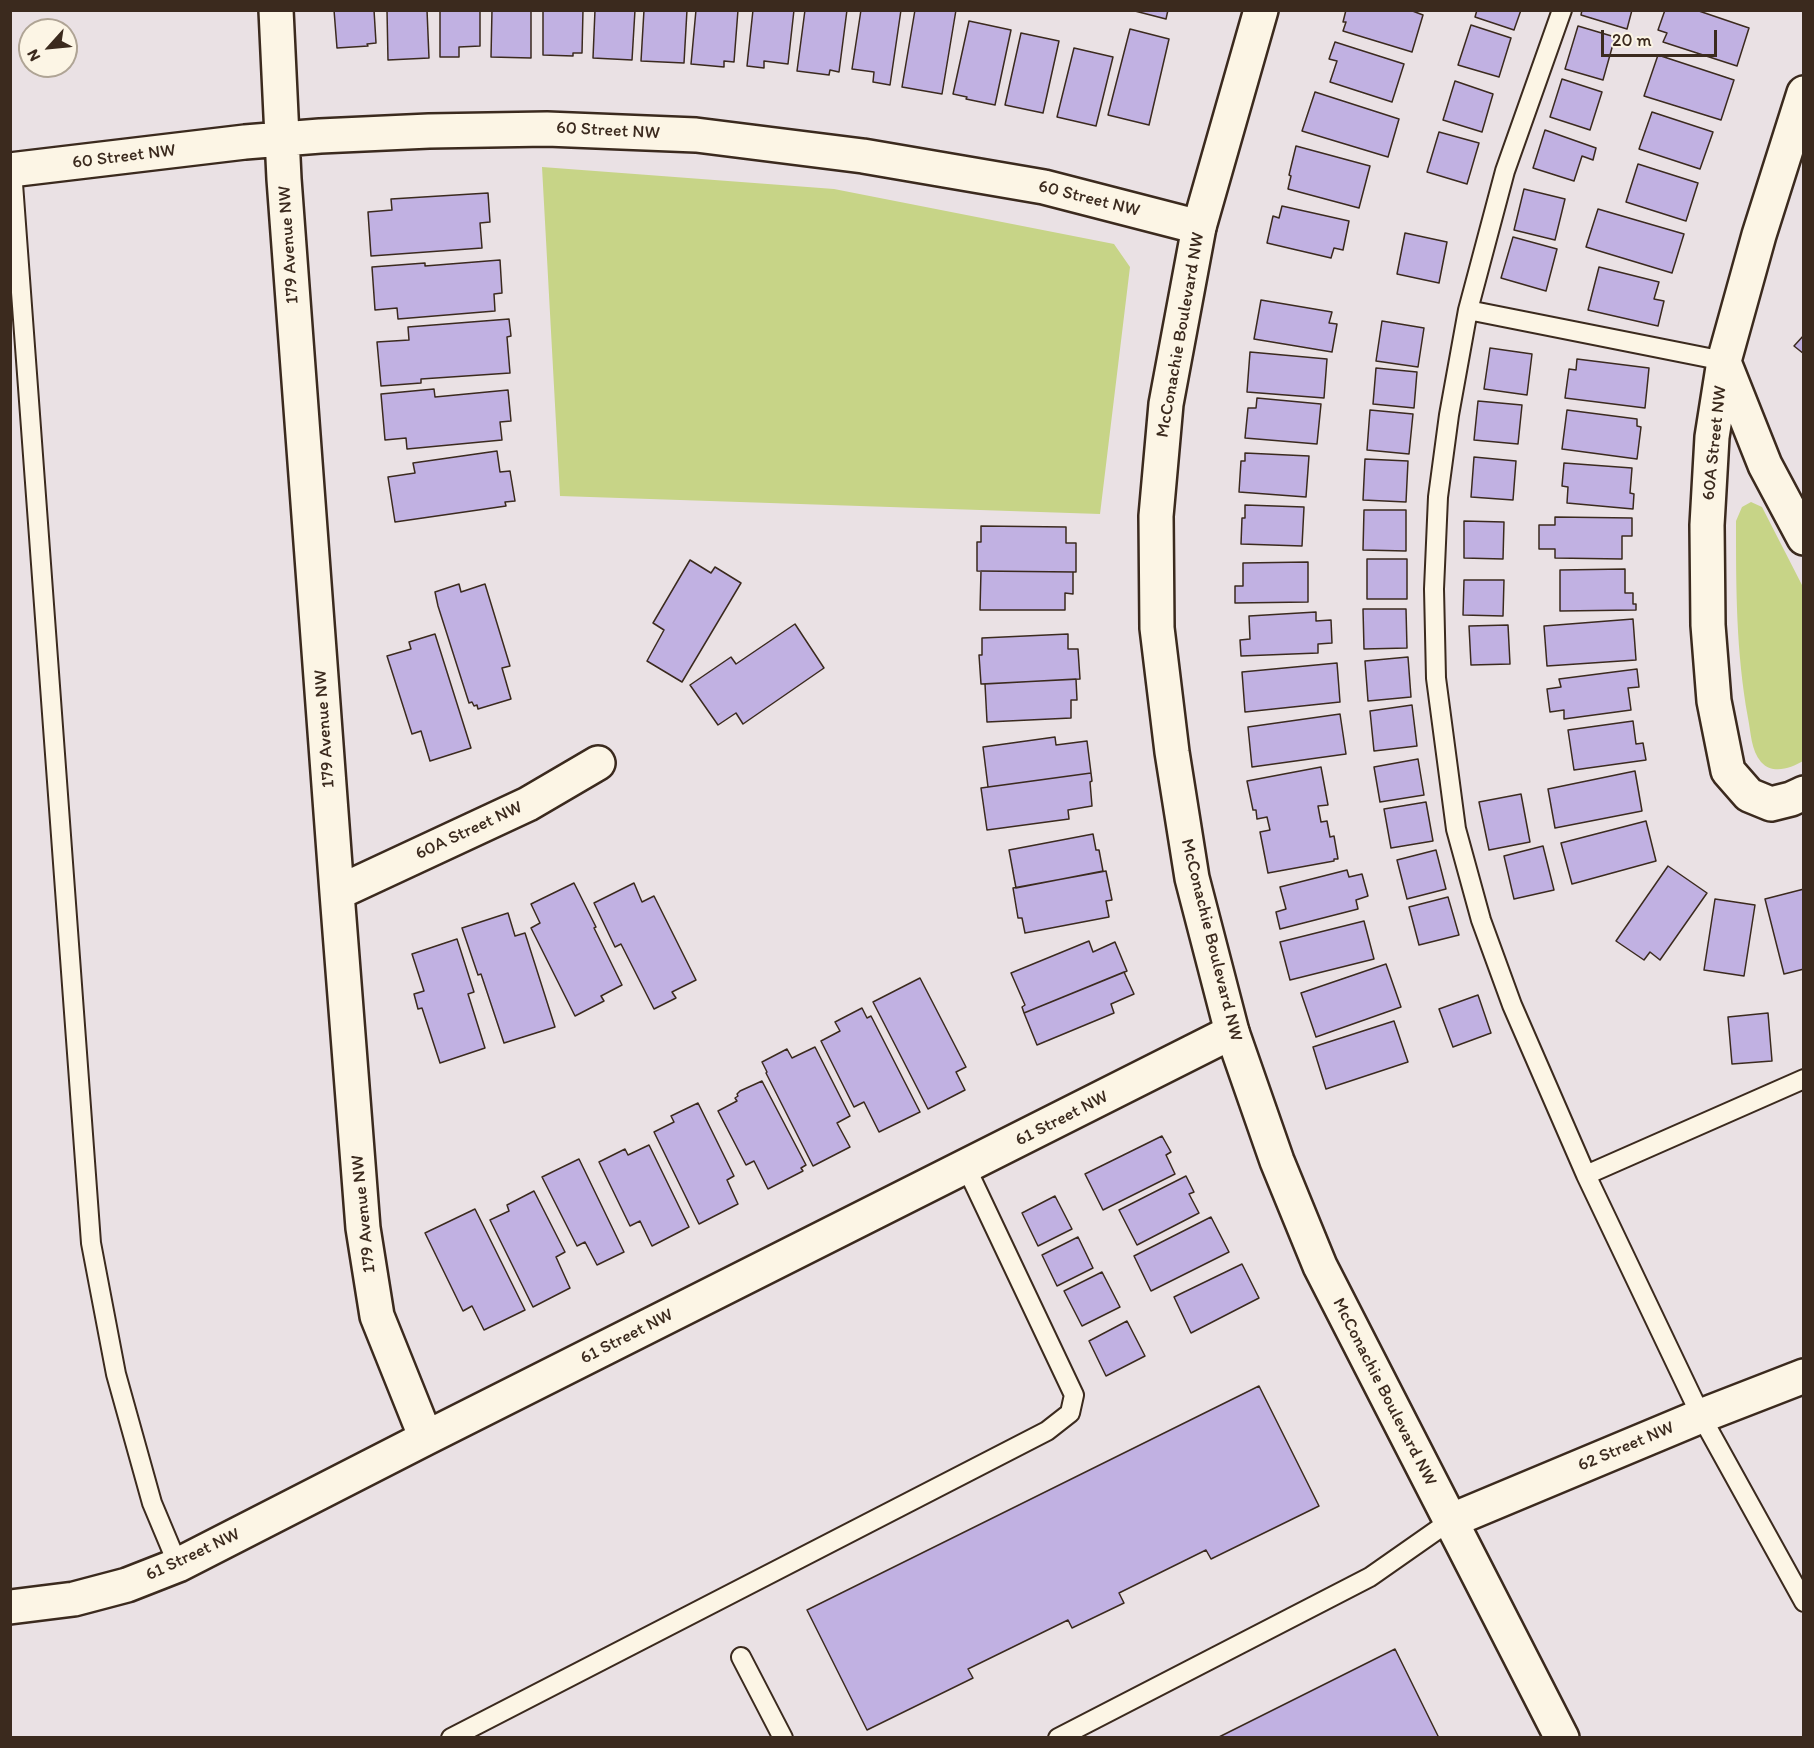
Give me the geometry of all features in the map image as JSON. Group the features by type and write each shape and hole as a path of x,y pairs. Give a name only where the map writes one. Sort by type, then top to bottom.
{"street":[{"name":"179 Avenue NW","path":"276,10 281,139 363,1228 377,1316 426,1438"},
{"name":"McConachie Boulevard NW","path":"1261,10 1199,227 1166,404 1156,516 1157,628 1172,752 1192,878 1232,1032 1277,1161 1320,1266 1562,1737"},
{"name":"60A Street NW","path":"1803,93 1759,235 1724,362 1712,437 1707,525 1708,625 1714,701 1728,771 1749,795 1771,804 1803,793"},
{"name":"60 Street NW","path":"11,170 281,139 429,131 548,129 696,135 863,156 1044,187 1199,227"},
{"path":"1724,362 1765,465 1803,538"},
{"name":"60A Street NW","path":"337,893 528,804 598,763"},
{"name":"61 Street NW","path":"10,1607 74,1599 127,1585 178,1565 1232,1032"},
{"name":"62 Street NW","path":"1450,1521 1803,1376"}],"lane":[{"path":"1562,10 1505,171 1468,310 1449,415 1438,497 1434,589 1436,678 1454,817 1481,920 1508,994 1586,1174 1701,1416 1803,1602"},
{"path":"11,170 91,1243 116,1374 152,1503 178,1565"},
{"path":"1468,310 1724,362"},
{"path":"1586,1174 1803,1079"},
{"path":"451,1737 1047,1431 1070,1413 1074,1395 966,1167"},
{"path":"1058,1737 1370,1577 1450,1521"},
{"path":"741,1657 783,1737"}],"green space":[{"path":"542,167 834,189 1114,244 1130,267 1100,514 560,496"},
{"path":"1751,502 1762,507 1803,587 1803,761 1782,769 1766,766 1755,752 1741,669 1736,521 1742,507"}],"building":[{"path":"334,10 374,10 376,43 367,44 368,46 337,48"},
{"path":"387,10 427,10 429,58 388,60"},
{"path":"440,10 480,10 480,46 459,47 459,57 440,57"},
{"path":"492,10 531,10 531,58 491,57"},
{"path":"543,10 583,10 582,53 573,53 573,56 543,55"},
{"path":"595,10 635,10 632,60 593,58"},
{"path":"644,10 687,10 684,63 641,61"},
{"path":"696,10 738,10 734,62 724,61 724,67 691,64"},
{"path":"753,10 794,10 788,64 764,61 764,68 747,66"},
{"path":"805,10 847,10 839,72 830,70 829,75 797,71"},
{"path":"861,10 901,10 890,85 873,82 874,72 852,69"},
{"path":"915,10 956,10 942,94 902,87"},
{"path":"1131,10 1168,10 1166,19"},
{"path":"1346,10 1410,10 1423,15 1412,52 1343,31"},
{"path":"1477,10 1521,10 1514,30 1475,17"},
{"path":"1582,10 1632,10 1627,29 1581,15"},
{"path":"1665,10 1696,10 1749,28 1737,66 1663,42 1667,33 1658,30"},
{"path":"969,21 1011,30 995,105 953,94"},
{"path":"1471,25 1511,38 1499,77 1458,65"},
{"path":"1578,26 1615,37 1603,80 1565,69"},
{"path":"1130,29 1169,39 1149,125 1108,115"},
{"path":"1021,33 1059,41 1043,113 1005,105"},
{"path":"1335,42 1404,64 1392,102 1330,82 1337,61 1329,59"},
{"path":"1074,48 1113,57 1096,126 1057,117"},
{"path":"1658,55 1734,80 1721,120 1644,96"},
{"path":"1562,79 1602,92 1590,130 1550,117"},
{"path":"1455,81 1493,94 1482,132 1443,120"},
{"path":"1315,92 1399,119 1388,157 1302,131"},
{"path":"1652,112 1713,132 1700,169 1639,149"},
{"path":"1545,130 1596,148 1593,160 1582,156 1574,181 1533,168"},
{"path":"1439,132 1479,143 1467,184 1427,172"},
{"path":"1296,146 1370,166 1359,208 1288,189"},
{"path":"1638,164 1698,183 1686,221 1626,202"},
{"path":"1524,189 1565,199 1555,240 1514,230"},
{"path":"488,193 490,222 480,223 482,248 371,256 368,212 392,210 391,199"},
{"path":"1282,206 1349,221 1343,250 1334,248 1331,258 1267,243 1273,216 1279,218"},
{"path":"1598,209 1684,234 1672,273 1586,247"},
{"path":"1405,233 1447,242 1439,283 1397,274"},
{"path":"1513,237 1557,249 1546,291 1501,278"},
{"path":"500,260 502,293 494,294 495,311 398,319 397,308 375,310 372,267 425,263 425,266"},
{"path":"1599,267 1659,282 1654,299 1664,301 1658,326 1588,310"},
{"path":"1261,300 1332,312 1329,323 1337,324 1332,352 1254,339"},
{"path":"509,319 511,336 507,337 510,373 421,379 421,383 381,386 377,342 409,340 408,327"},
{"path":"1382,321 1424,328 1418,367 1376,361"},
{"path":"1804,335 1804,354 1794,346"},
{"path":"1490,348 1532,354 1527,395 1484,389"},
{"path":"1250,352 1327,359 1324,398 1247,392"},
{"path":"1577,359 1649,368 1645,408 1565,398 1569,369 1576,370"},
{"path":"1376,368 1417,372 1414,408 1373,404"},
{"path":"434,389 435,397 508,390 511,421 500,422 502,440 407,449 406,438 385,440 381,394"},
{"path":"1257,398 1321,404 1317,444 1245,438 1248,408 1256,408"},
{"path":"1478,401 1522,405 1518,444 1474,440"},
{"path":"1370,410 1413,414 1409,454 1367,450"},
{"path":"1567,410 1637,419 1637,426 1641,427 1637,459 1562,449"},
{"path":"497,451 500,472 510,471 515,501 505,502 506,506 395,522 388,477 415,473 413,463"},
{"path":"1245,453 1309,456 1306,497 1239,492 1241,461 1245,461"},
{"path":"1474,457 1516,461 1513,500 1471,497"},
{"path":"1365,459 1408,461 1406,502 1363,500"},
{"path":"1564,463 1632,468 1630,493 1634,494 1633,509 1567,503 1568,487 1562,486"},
{"path":"1245,505 1304,507 1302,546 1241,544"},
{"path":"1364,510 1406,510 1406,551 1363,550"},
{"path":"1555,517 1632,518 1632,536 1622,536 1622,559 1555,558 1555,549 1539,549 1539,525 1555,525"},
{"path":"1464,521 1504,522 1503,559 1464,558"},
{"path":"981,526 1066,527 1066,543 1076,543 1076,572 977,571 977,542 981,542"},
{"path":"1367,559 1407,559 1407,599 1367,599"},
{"path":"690,560 711,573 715,567 741,583 682,682 647,661 664,630 653,623"},
{"path":"1308,562 1308,602 1235,603 1235,586 1243,586 1243,563"},
{"path":"1625,569 1625,593 1633,593 1633,604 1636,604 1636,610 1560,611 1560,570"},
{"path":"981,571 1073,572 1073,594 1065,593 1065,610 980,610"},
{"path":"1464,580 1504,580 1503,616 1463,615"},
{"path":"459,584 461,592 485,584 510,666 502,668 511,699 478,709 477,705 469,703 435,592"},
{"path":"1363,609 1406,609 1407,648 1364,649"},
{"path":"1316,612 1316,621 1331,620 1332,643 1318,644 1318,653 1241,656 1240,640 1250,639 1249,616"},
{"path":"1633,619 1636,660 1547,666 1544,626"},
{"path":"795,624 824,668 743,724 736,713 718,725 690,685 731,657 736,664"},
{"path":"1508,625 1510,664 1471,665 1469,626"},
{"path":"435,634 471,748 430,761 421,731 412,734 387,656 411,649 409,642"},
{"path":"1068,634 1068,649 1078,649 1080,679 981,684 979,655 982,655 982,638"},
{"path":"1408,657 1411,697 1368,701 1365,661"},
{"path":"1337,663 1340,702 1245,712 1242,672"},
{"path":"1637,669 1639,687 1628,688 1631,710 1564,719 1564,710 1550,712 1547,689 1561,687 1559,679"},
{"path":"1076,679 1077,700 1071,700 1071,718 987,722 985,684"},
{"path":"1412,705 1417,746 1374,751 1370,711"},
{"path":"1340,714 1346,754 1252,767 1248,727"},
{"path":"1633,721 1636,744 1643,743 1646,760 1574,770 1568,730"},
{"path":"1055,737 1056,745 1087,741 1091,773 988,787 983,747"},
{"path":"1418,759 1424,795 1380,802 1374,767"},
{"path":"1321,767 1328,805 1318,806 1321,822 1327,821 1330,837 1334,836 1338,859 1268,873 1260,832 1270,830 1267,817 1257,819 1247,781"},
{"path":"1635,771 1642,811 1555,828 1548,789"},
{"path":"1091,773 1092,806 1068,810 1069,819 987,830 981,788"},
{"path":"1521,794 1530,842 1489,850 1479,802"},
{"path":"1426,802 1433,841 1391,848 1384,809"},
{"path":"1646,821 1656,861 1572,884 1561,843"},
{"path":"1093,834 1103,871 1016,888 1009,850"},
{"path":"1543,846 1554,890 1514,899 1504,856"},
{"path":"1436,850 1446,889 1407,899 1397,860"},
{"path":"1668,866 1707,893 1660,960 1650,952 1644,960 1616,941"},
{"path":"1347,870 1349,877 1362,874 1368,896 1356,900 1358,909 1280,929 1276,912 1286,909 1280,887"},
{"path":"1106,871 1112,900 1106,901 1109,917 1025,933 1022,918 1018,918 1013,888"},
{"path":"574,883 622,985 601,996 604,1001 575,1016 531,928 540,923 531,904"},
{"path":"634,883 642,902 654,896 696,980 672,992 676,998 654,1009 621,944 615,947 594,903"},
{"path":"1804,889 1804,969 1784,974 1765,899"},
{"path":"1448,897 1459,935 1419,945 1409,907"},
{"path":"1715,899 1755,905 1744,976 1704,970"},
{"path":"508,913 515,936 525,933 555,1027 504,1043 481,974 478,975 462,928"},
{"path":"1364,921 1374,959 1290,980 1280,942"},
{"path":"457,939 474,992 468,994 485,1048 440,1063 422,1008 418,1009 414,994 424,991 412,954"},
{"path":"1089,941 1093,952 1115,942 1127,971 1024,1013 1022,1007 1025,1005 1011,973"},
{"path":"1386,964 1401,1007 1316,1037 1301,993"},
{"path":"1124,972 1134,994 1111,1004 1114,1013 1037,1045 1024,1013"},
{"path":"920,978 966,1067 956,1072 965,1090 928,1109 873,1002"},
{"path":"1478,995 1491,1033 1453,1047 1439,1009"},
{"path":"862,1008 867,1018 871,1016 920,1112 879,1132 864,1102 854,1107 821,1041 840,1031 835,1022"},
{"path":"1768,1013 1772,1061 1732,1064 1728,1017"},
{"path":"1394,1021 1408,1062 1326,1089 1313,1047"},
{"path":"815,1047 850,1116 837,1123 850,1147 813,1166 762,1062 787,1049 792,1058"},
{"path":"762,1081 806,1165 801,1168 803,1171 768,1189 754,1161 746,1165 718,1111 737,1101 735,1098 740,1091"},
{"path":"698,1103 734,1176 727,1180 738,1204 699,1224 654,1132 674,1122 671,1116"},
{"path":"1162,1136 1171,1152 1166,1155 1175,1174 1103,1210 1085,1174"},
{"path":"649,1145 689,1227 652,1246 640,1221 630,1226 599,1162 625,1149 628,1155"},
{"path":"579,1159 624,1252 597,1265 585,1242 577,1246 542,1177"},
{"path":"1186,1176 1194,1192 1189,1194 1199,1213 1137,1245 1119,1210"},
{"path":"534,1191 565,1252 556,1257 570,1288 533,1307 490,1220 509,1211 507,1205"},
{"path":"1055,1196 1072,1229 1038,1246 1022,1213"},
{"path":"475,1209 525,1310 484,1330 472,1306 463,1311 425,1233"},
{"path":"1211,1217 1229,1252 1151,1291 1134,1256"},
{"path":"1078,1237 1093,1268 1057,1286 1042,1255"},
{"path":"1242,1264 1259,1298 1191,1333 1174,1297"},
{"path":"1102,1272 1120,1307 1082,1326 1064,1291"},
{"path":"1127,1321 1145,1356 1106,1376 1089,1341"},
{"path":"1259,1386 1319,1506 1211,1559 1206,1550 1119,1593 1124,1603 1072,1628 1068,1620 968,1669 973,1678 867,1730 807,1610"},
{"path":"1395,1649 1439,1738 1217,1738"}]}
